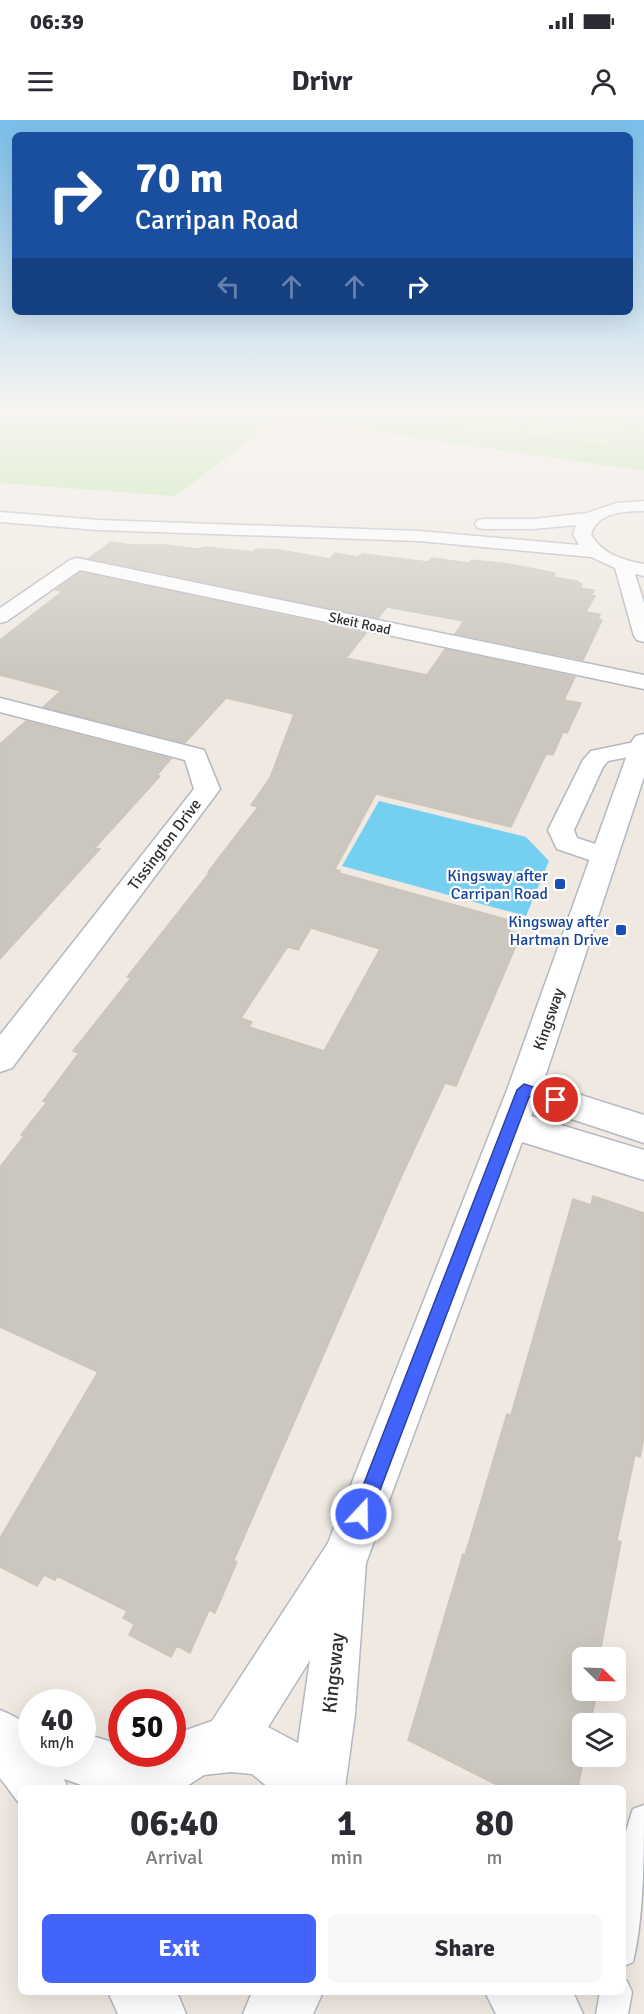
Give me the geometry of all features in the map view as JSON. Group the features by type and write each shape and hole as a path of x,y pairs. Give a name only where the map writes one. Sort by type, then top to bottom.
{"main road":[{"path":"324,516 533,524 592,518 617,508 644,506"},
{"path":"0,517 98,525 419,536 596,552"},
{"path":"592,518 583,528 582,534 589,546 596,552 623,565 644,570"},
{"name":"Skeit Road","path":"0,617 77,564 644,682"},
{"path":"623,565 644,636"},
{"name":"Tissington Drive","path":"0,705 195,755 207,789 0,1059"},
{"path":"604,856 566,843 561,830 592,765 600,756 643,736"},
{"name":"Kingsway","path":"228,1744 345,1558 524,1090 643,736"},
{"path":"524,1090 644,1129"},
{"path":"510,1124 644,1165"},
{"name":"Kingsway","path":"318,1785 329,1714 345,1558"},
{"path":"0,1734 18,1738"},
{"path":"0,1734 39,1785"},
{"path":"96,1765 150,1785 176,1761 201,1748 228,1744 261,1750 292,1772 301,1785"},
{"path":"129,2014 131,1995"},
{"path":"140,1995 156,2014"},
{"path":"273,2014 290,1995"},
{"path":"520,1995 553,2014"}],"lane":[{"path":"626,1927 644,1820"},
{"path":"612,2014 615,1995"}],"water":[{"path":"379,801 526,837 549,861 526,916 342,866"}],"building":[{"path":"111,542 253,552 255,549 279,550 330,559 335,553 357,557 363,554 428,562 432,558 469,563 471,560 508,564 555,573 553,577 576,581 582,584 580,588 594,590 591,595 595,596 586,612 600,614 598,619 602,620 583,660 455,634 464,621 387,607 378,618 89,558"},
{"path":"80,572 366,633 346,658 427,675 445,649 575,677 564,700 581,703 567,733 563,732 553,755 546,754 511,827 376,794 335,869 340,871 339,873 513,921 509,931 521,934 456,1086 445,1083 398,1184 234,1560 237,1562 215,1613 209,1610 190,1653 177,1646 171,1657 129,1635 134,1624 123,1618 127,1611 57,1576 55,1580 44,1575 37,1586 0,1567 0,1538 98,1372 0,1327 0,1167 47,1102 43,1101 79,1053 73,1051 131,978 127,977 258,807 251,805 270,778 294,714 226,698 185,743 43,707 61,691 0,675 0,640 63,591 56,590","holes":["311,928 380,949 324,1051 249,1027 252,1022 241,1018 286,949 289,947 298,950"]},
{"path":"26,721 171,759 157,775 160,776 95,848 100,849 0,959 0,744"},
{"path":"593,1196 644,1213 644,1437 640,1457 635,1455 617,1540 621,1542 601,1647 572,1647 572,1701 595,1701 592,1713 572,1713 572,1767 582,1767 579,1785 497,1785 408,1740 507,1414 511,1415 573,1199 591,1205"}],"place":[{"name":"Kingsway after Carripan Road","path":"560,884"},
{"name":"Kingsway after Hartman Drive","path":"621,930"}],"route":[{"path":"361,1514 524,1090 556,1100"}]}
